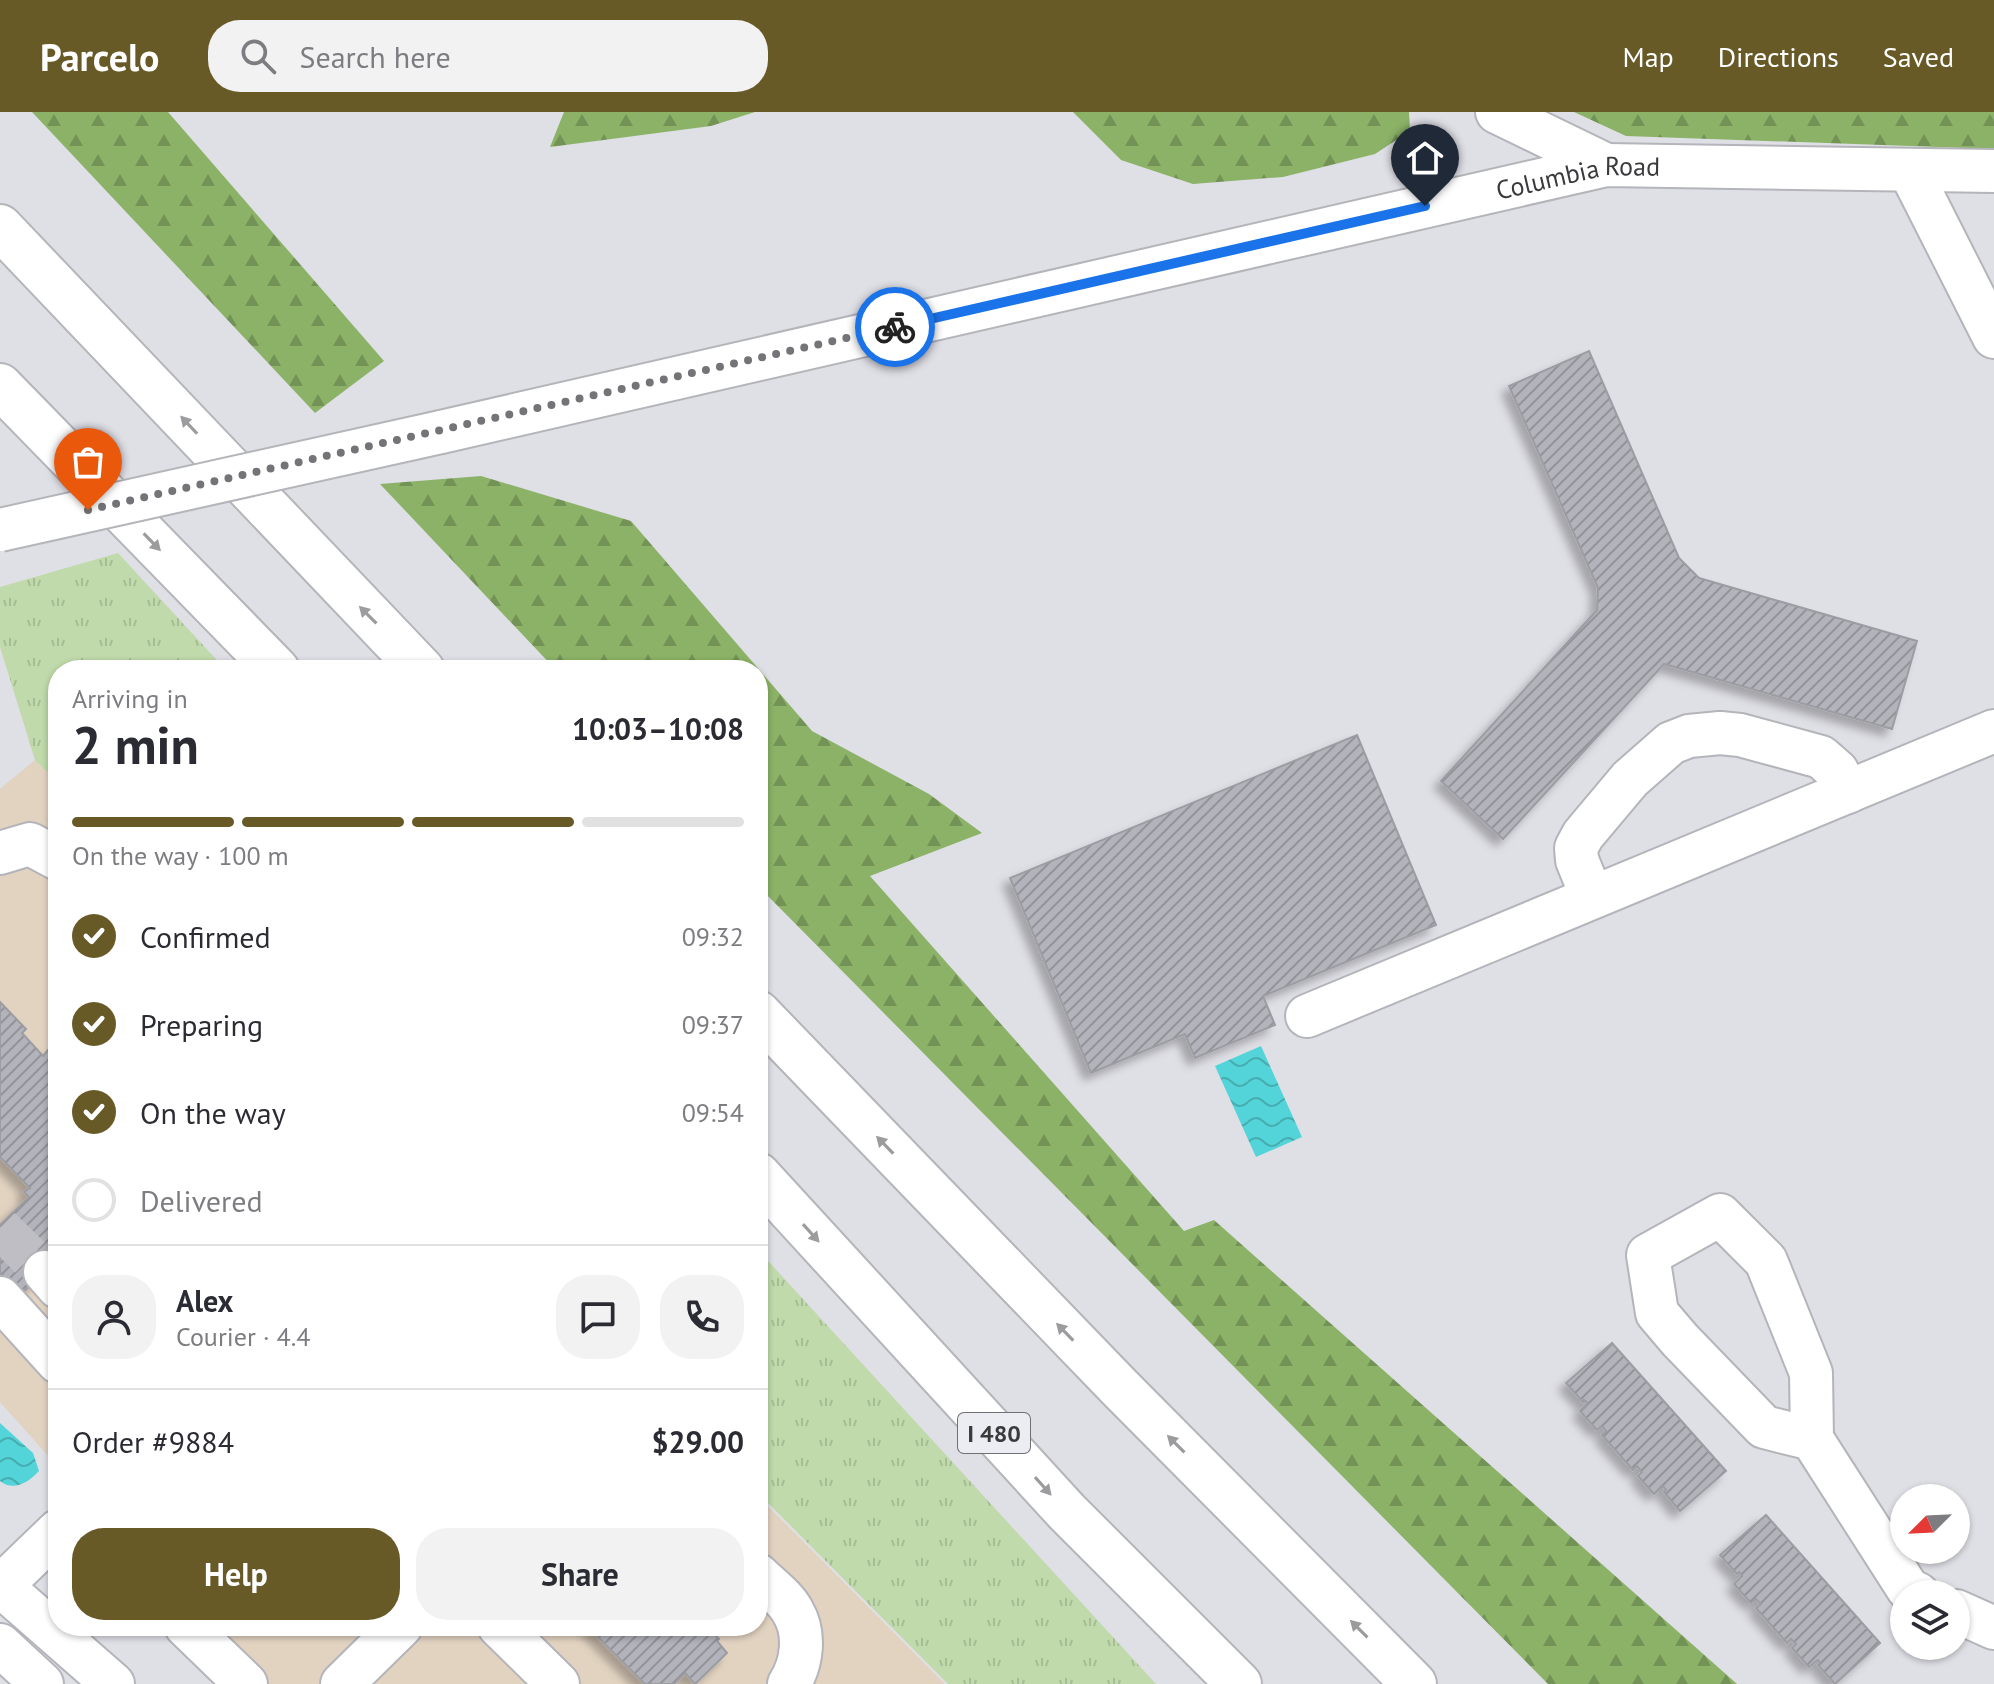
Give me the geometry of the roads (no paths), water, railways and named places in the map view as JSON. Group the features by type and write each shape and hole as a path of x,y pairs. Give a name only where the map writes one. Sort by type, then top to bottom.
{"highway":[{"path":"0,227 412,660"},
{"path":"0,386 267,660"},
{"path":"768,1023 1120,1388 1414,1684"},
{"name":"I 480","path":"768,1186 1067,1512 1239,1684"}],"street":[{"path":"1497,112 1606,165"},
{"name":"Columbia Road","path":"0,530 1606,165 1994,171"},
{"path":"1910,171 1994,337"},
{"path":"1307,1016 1994,731"},
{"path":"1592,897 1577,860 1576,848 1583,835 1630,779 1671,743 1703,734 1740,735 1821,757 1837,771 1848,792"},
{"path":"0,853 30,844 48,854"},
{"path":"1812,1439 1764,1427 1680,1340 1657,1313 1648,1255 1720,1215 1766,1261 1811,1373 1812,1439 1902,1580"},
{"path":"0,1298 48,1340"},
{"path":"48,1540 0,1586 48,1628"},
{"path":"768,1585 793,1611 799,1627 799,1669 789,1684"},
{"path":"1970,1617 1994,1628"},
{"path":"58,1636 113,1684"},
{"path":"196,1636 246,1684"},
{"path":"342,1684 391,1636"},
{"path":"509,1636 558,1684"},
{"path":"0,1645 42,1684"}],"water":[{"path":"1261,1046 1302,1137 1256,1157 1215,1066"},
{"path":"0,1423 33,1453 39,1471 16,1486 0,1481"}],"tunnel":[{"path":"0,1228 45,1272"}]}
